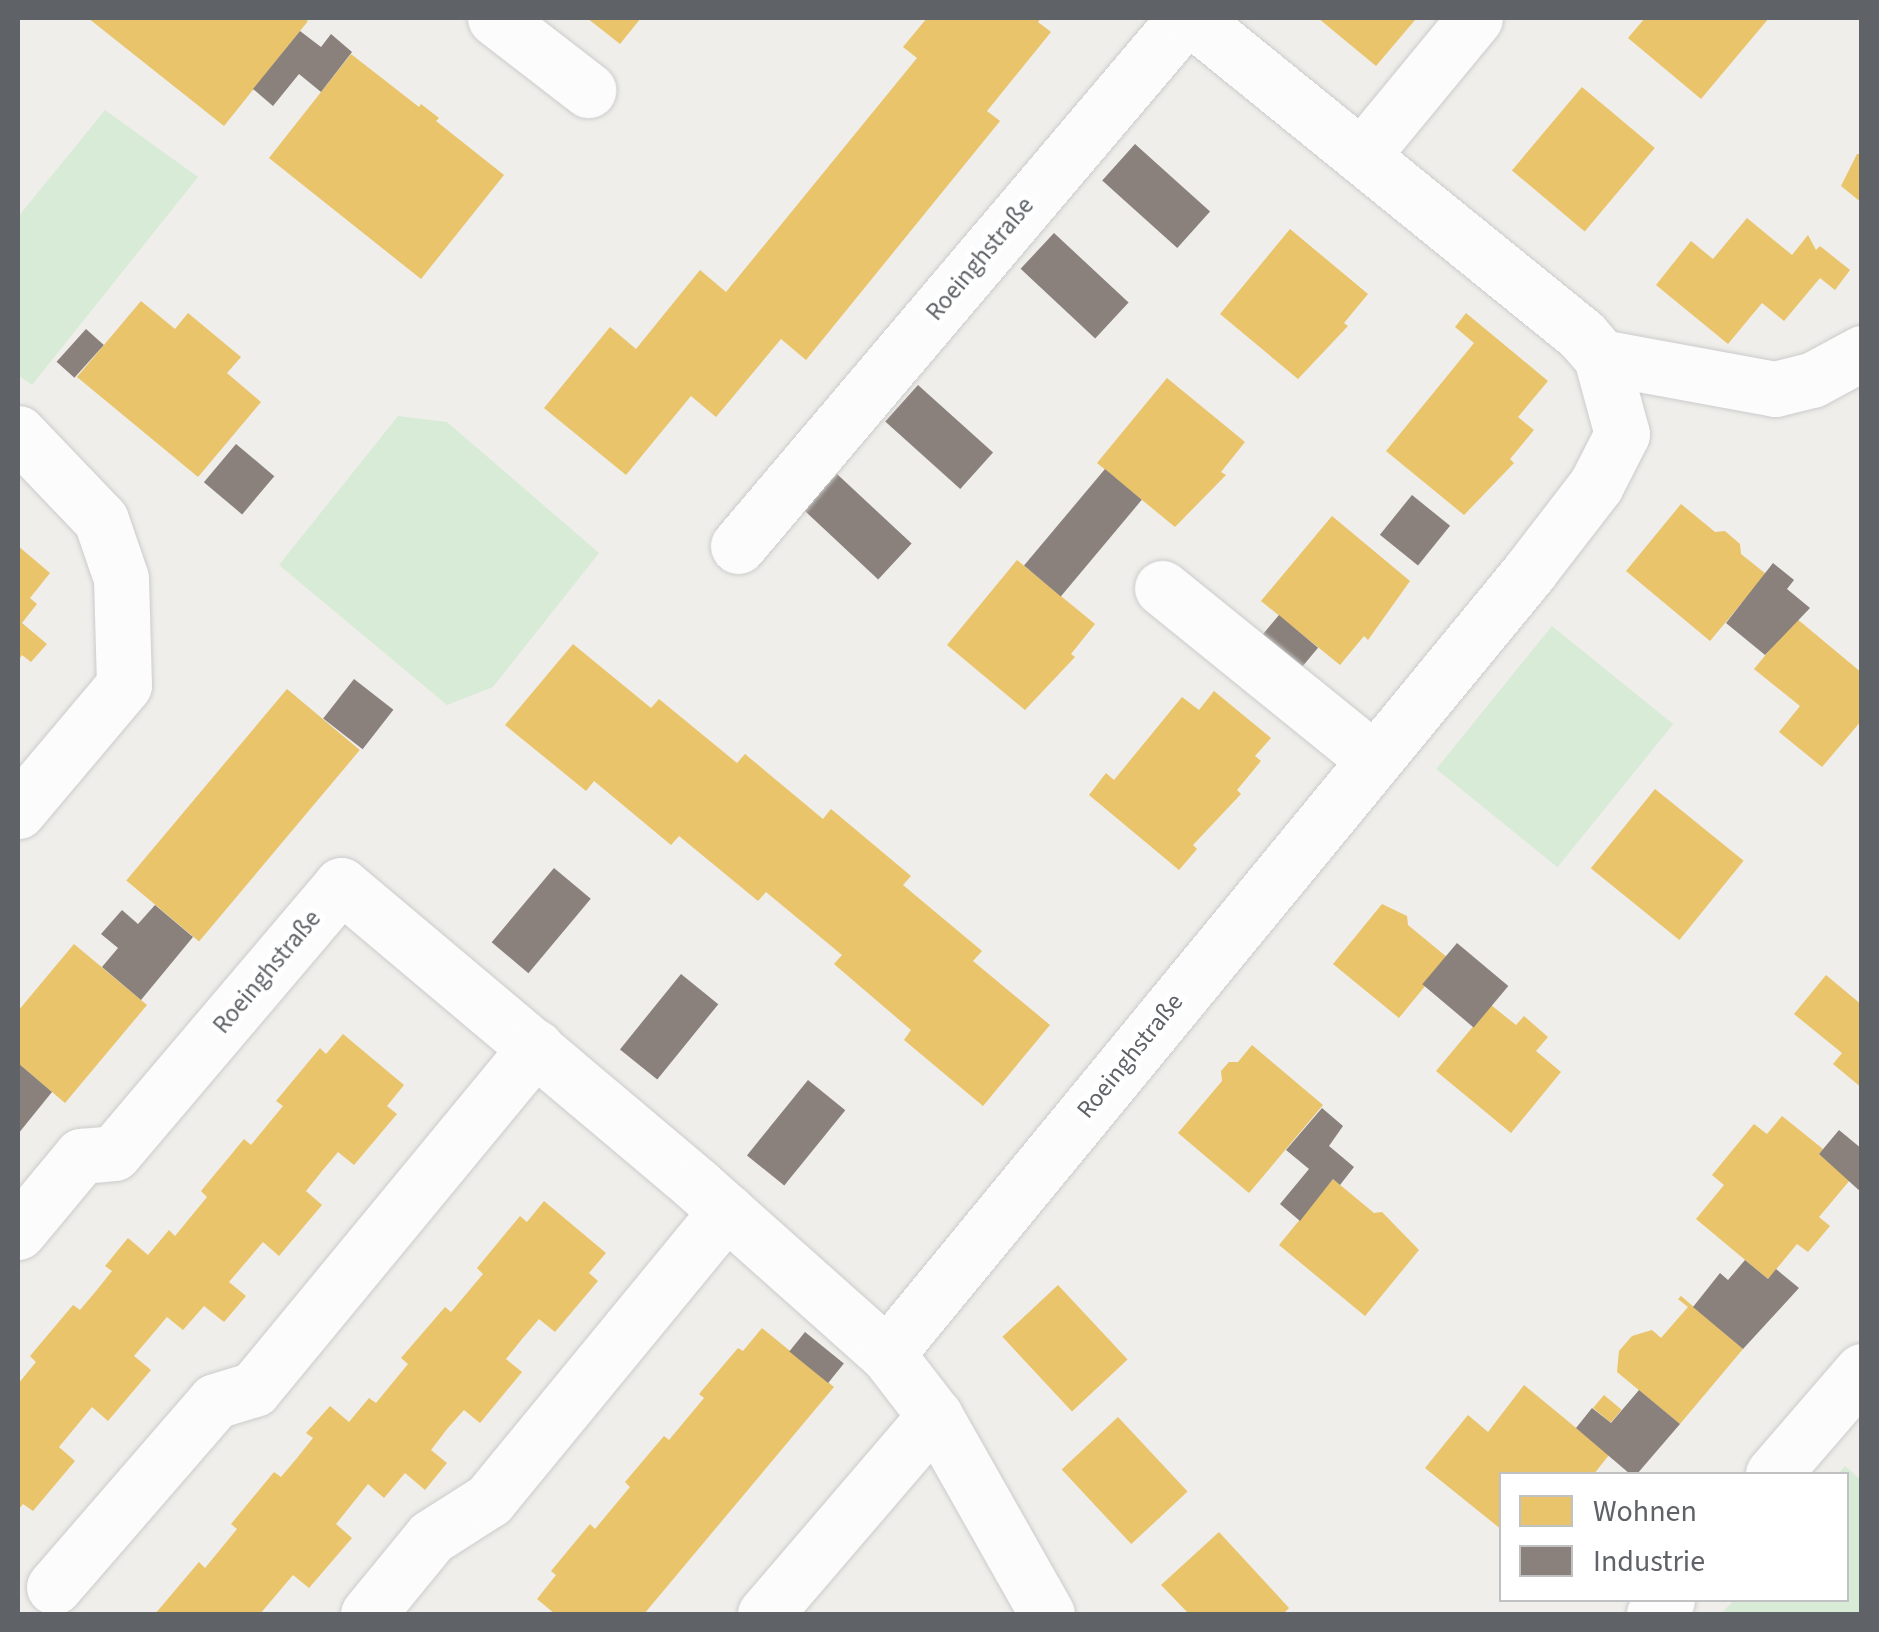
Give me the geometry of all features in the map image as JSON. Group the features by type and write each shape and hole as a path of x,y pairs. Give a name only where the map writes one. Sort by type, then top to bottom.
{"street":[{"path":"495,18 588,90"},
{"name":"Roeinghstraße","path":"738,546 1188,18 1364,154 1544,302 1600,357 1622,434 1596,486 887,1354"},
{"path":"1364,154 1475,18"},
{"path":"1600,357 1775,390 1812,380 1862,353"},
{"path":"18,433 101,520 121,578 124,686 18,811"},
{"path":"1162,588 1374,759"},
{"name":"Roeinghstraße","path":"18,1232 81,1156 114,1153 341,884 536,1047 887,1354 935,1416 1047,1614"},
{"path":"54,1587 215,1400 254,1389 536,1047"},
{"path":"368,1614 432,1537 489,1500 726,1211"},
{"path":"1775,1472 1862,1371"},
{"path":"764,1614 935,1416"}],"green space":[{"path":"105,110 198,177 32,385 18,375 18,217"},
{"path":"398,416 447,422 599,553 493,687 447,705 279,565"},
{"path":"1552,626 1673,724 1557,867 1436,769"},
{"path":"1845,1466 1861,1480 1861,1614 1721,1614 1732,1602 1849,1602 1849,1472 1840,1472"}],"building: Wohnen":[{"path":"88,18 304,18 308,21 224,126"},
{"path":"587,18 641,18 620,44"},
{"path":"927,18 1041,18 1038,22 1051,32 987,111 1000,121 806,360 781,339 716,417 691,396 626,475 544,408 610,327 636,349 700,270 726,292 917,58 903,47"},
{"path":"1318,18 1413,18 1415,20 1376,66"},
{"path":"1645,18 1769,18 1701,99 1628,38"},
{"path":"351,54 439,118 436,121 504,175 421,279 269,158"},
{"path":"1582,87 1655,148 1585,232 1512,170"},
{"path":"1857,154 1862,154 1862,203 1841,186"},
{"path":"1747,218 1792,255 1808,235 1816,250 1820,246 1850,270 1835,290 1820,278 1784,321 1762,303 1728,344 1656,285 1691,241 1713,259"},
{"path":"1290,229 1368,294 1344,323 1348,326 1298,379 1220,314"},
{"path":"141,301 175,329 188,313 241,357 227,373 261,402 198,477 77,377"},
{"path":"1466,313 1548,381 1518,417 1534,430 1510,459 1514,463 1464,515 1386,451 1474,343 1455,327"},
{"path":"1167,378 1245,442 1221,472 1226,475 1175,527 1097,463"},
{"path":"1681,504 1715,532 1725,531 1740,544 1741,554 1766,574 1710,641 1626,571"},
{"path":"1332,516 1410,581 1368,640 1364,636 1340,665 1261,601"},
{"path":"18,546 50,573 30,598 37,604 22,623 47,644 31,662 22,655 18,661"},
{"path":"1017,560 1095,624 1071,654 1075,657 1025,710 947,645"},
{"path":"1796,618 1862,673 1862,720 1822,767 1779,732 1800,706 1754,669"},
{"path":"573,644 651,708 659,699 737,763 745,754 823,819 831,809 911,876 903,885 982,951 973,961 1050,1025 983,1106 904,1040 911,1030 834,964 842,955 766,892 758,901 679,836 671,845 594,781 586,791 505,725"},
{"path":"287,689 360,750 199,942 126,881"},
{"path":"1214,691 1271,738 1255,756 1261,761 1237,790 1241,794 1193,845 1197,849 1179,870 1089,795 1106,773 1114,780 1182,697 1199,710"},
{"path":"1655,789 1744,861 1679,940 1591,868"},
{"path":"1382,904 1407,916 1408,925 1448,958 1399,1018 1333,964"},
{"path":"74,944 147,1005 65,1103 18,1063 18,1011"},
{"path":"1826,975 1862,1005 1862,1088 1833,1064 1842,1053 1794,1014"},
{"path":"1491,1005 1516,1025 1524,1016 1548,1037 1536,1051 1561,1072 1511,1133 1436,1071"},
{"path":"343,1034 404,1085 387,1106 397,1114 354,1165 338,1152 322,1171 306,1191 322,1205 279,1256 263,1242 229,1282 246,1296 224,1322 204,1306 183,1330 167,1317 134,1356 151,1370 108,1421 92,1407 59,1447 75,1461 33,1511 23,1504 18,1510 18,1384 36,1362 30,1356 73,1305 80,1310 96,1291 112,1271 105,1266 128,1238 148,1255 169,1230 175,1236 207,1197 201,1191 244,1139 251,1145 283,1106 276,1101 320,1048 326,1054"},
{"path":"1252,1045 1323,1105 1249,1193 1178,1133 1222,1081 1221,1071 1229,1062 1238,1062"},
{"path":"1782,1116 1823,1149 1819,1154 1850,1180 1819,1217 1830,1226 1808,1252 1797,1244 1768,1279 1696,1219 1724,1185 1712,1175 1754,1124 1767,1134"},
{"path":"1333,1179 1374,1213 1382,1212 1419,1250 1365,1316 1279,1245"},
{"path":"544,1201 606,1253 589,1273 598,1281 555,1332 539,1319 522,1339 506,1359 522,1372 480,1423 464,1410 447,1429 431,1450 447,1463 425,1490 405,1473 384,1498 368,1484 336,1524 352,1538 309,1588 293,1575 260,1614 155,1614 199,1562 205,1568 237,1529 231,1524 274,1472 281,1477 297,1458 313,1438 306,1433 330,1406 349,1422 369,1398 376,1403 408,1364 401,1358 445,1307 451,1312 483,1274 477,1268 520,1216 527,1222"},
{"path":"1058,1285 1128,1360 1072,1411 1002,1337"},
{"path":"1681,1296 1743,1349 1680,1424 1617,1372 1619,1351 1632,1336 1652,1330 1661,1338 1688,1307 1678,1299"},
{"path":"762,1328 834,1387 644,1614 555,1614 537,1599 556,1575 551,1571 590,1524 595,1529 630,1487 625,1482 664,1436 669,1440 704,1398 699,1394 738,1348 743,1351"},
{"path":"1524,1385 1609,1455 1596,1472 1499,1472 1499,1528 1425,1468 1468,1415 1488,1432"},
{"path":"1604,1395 1622,1410 1611,1423 1593,1408"},
{"path":"1118,1417 1188,1492 1131,1544 1062,1470"},
{"path":"1219,1532 1289,1608 1283,1614 1189,1614 1161,1585"}],"building: Industrie":[{"path":"300,31 321,47 331,34 352,52 321,92 299,74 273,106 253,89"},
{"path":"1135,144 1210,212 1177,248 1102,180"},
{"path":"1054,233 1129,303 1095,338 1021,269"},
{"path":"86,329 104,345 74,378 57,362"},
{"path":"918,385 993,453 960,489 885,421"},
{"path":"236,444 274,476 242,514 204,482"},
{"path":"1105,469 1142,500 1061,596 1024,566"},
{"path":"837,474 912,544 878,579 804,510"},
{"path":"1412,495 1450,526 1418,565 1380,535"},
{"path":"1773,563 1794,580 1787,589 1810,608 1765,655 1726,623"},
{"path":"1279,615 1318,648 1301,668 1262,635"},
{"path":"354,679 393,710 363,749 323,718"},
{"path":"554,868 591,899 528,973 492,942"},
{"path":"155,905 193,937 141,1000 102,967 118,948 101,934 122,910 138,924"},
{"path":"1457,943 1508,986 1474,1027 1422,984"},
{"path":"681,974 718,1004 657,1080 620,1049"},
{"path":"18,1063 52,1092 18,1134"},
{"path":"808,1080 845,1110 784,1186 747,1155"},
{"path":"1322,1108 1343,1126 1329,1146 1354,1167 1340,1185 1333,1179 1300,1221 1280,1204 1309,1169 1286,1150"},
{"path":"1839,1130 1862,1149 1862,1193 1819,1154"},
{"path":"1745,1260 1768,1279 1776,1269 1799,1288 1743,1349 1693,1307 1720,1273 1728,1280"},
{"path":"805,1332 844,1363 828,1383 789,1351"},
{"path":"1639,1390 1680,1424 1639,1472 1628,1472 1576,1428 1592,1408 1611,1423"}]}
